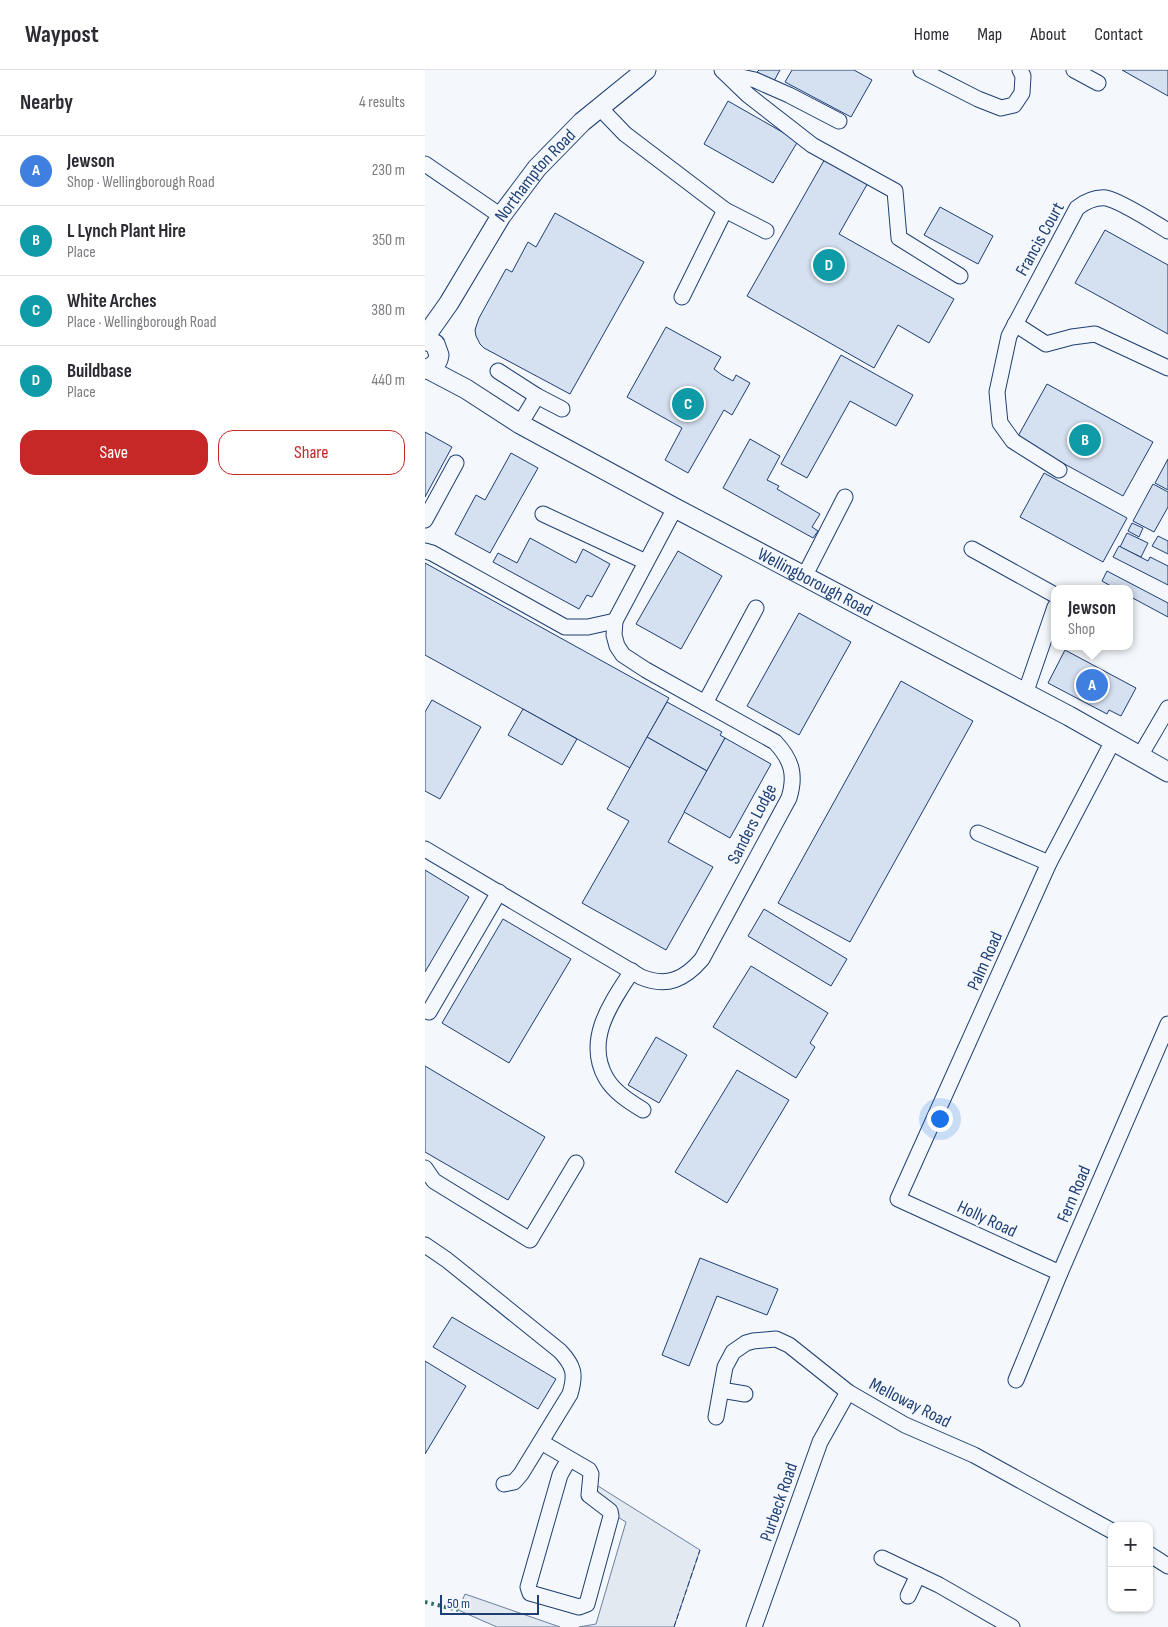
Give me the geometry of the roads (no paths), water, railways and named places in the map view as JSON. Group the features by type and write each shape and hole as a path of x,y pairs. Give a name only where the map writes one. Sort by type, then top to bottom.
{"main road":[{"name":"Northampton Road","path":"429,353 449,303 501,216 537,168 599,107 646,70"},
{"name":"Wellingborough Road","path":"429,353 466,389 521,424 1168,772"}],"street":[{"path":"921,70 978,99 1001,108 1013,105 1022,93 1023,76 1020,70"},
{"path":"724,72 755,80 772,87 839,121"},
{"path":"724,72 748,95 812,145 895,191 899,238 960,276"},
{"path":"1081,72 1098,84"},
{"path":"599,107 625,134 725,210 766,231"},
{"path":"425,164 501,216"},
{"name":"Francis Court","path":"1059,470 1013,441 1000,423 997,392 1009,336 1077,208 1085,202 1097,198 1106,198 1117,202 1168,231"},
{"path":"682,297 725,210"},
{"path":"1015,324 1046,344 1072,337 1095,334 1168,368"},
{"path":"498,371 537,396 562,409"},
{"path":"521,424 537,396"},
{"path":"425,520 456,463"},
{"path":"804,577 845,497"},
{"path":"425,552 432,554 565,627 588,626 615,621 675,508"},
{"path":"543,514 646,562"},
{"path":"972,549 1051,593"},
{"path":"705,703 757,608"},
{"path":"1025,694 1051,619"},
{"name":"Sanders Lodge","path":"425,849 651,981 663,982 687,975 702,959 784,807 793,781 791,768 785,754 775,742 646,670 623,655 617,646 614,636 615,621"},
{"path":"1140,756 1168,708"},
{"name":"Palm Road","path":"898,1199 1049,863 1113,741"},
{"path":"978,832 1049,863"},
{"path":"429,1012 499,892"},
{"path":"632,971 604,1016 598,1041 599,1059 605,1077 625,1099 643,1110"},
{"name":"Fern Road","path":"1016,1380 1060,1273 1168,1024"},
{"path":"425,1168 434,1181 530,1240 576,1163"},
{"name":"Holly Road","path":"898,1199 1060,1273"},
{"path":"425,1245 447,1260 552,1345 572,1366 574,1382 570,1394 521,1474 513,1482 504,1484"},
{"name":"Melloway Road","path":"716,1417 725,1368 733,1352 746,1343 769,1339 776,1340 789,1345 847,1392 905,1424 974,1455 1108,1529"},
{"path":"721,1390 745,1394"},
{"name":"Purbeck Road","path":"754,1627 820,1442 847,1392"},
{"path":"541,1442 589,1470 591,1474 589,1495 608,1508 611,1516 587,1604 579,1607 530,1593 528,1587 560,1475 569,1459"},
{"path":"1153,1557 1168,1566"},
{"path":"882,1558 939,1585 1012,1627"},
{"path":"908,1596 918,1575"}],"place":[{"name":"Buildbase","path":"829,265"},
{"name":"White Arches","path":"688,404"},
{"name":"L Lynch Plant Hire","path":"1085,440"},
{"name":"Jewson","path":"1092,685"}]}
